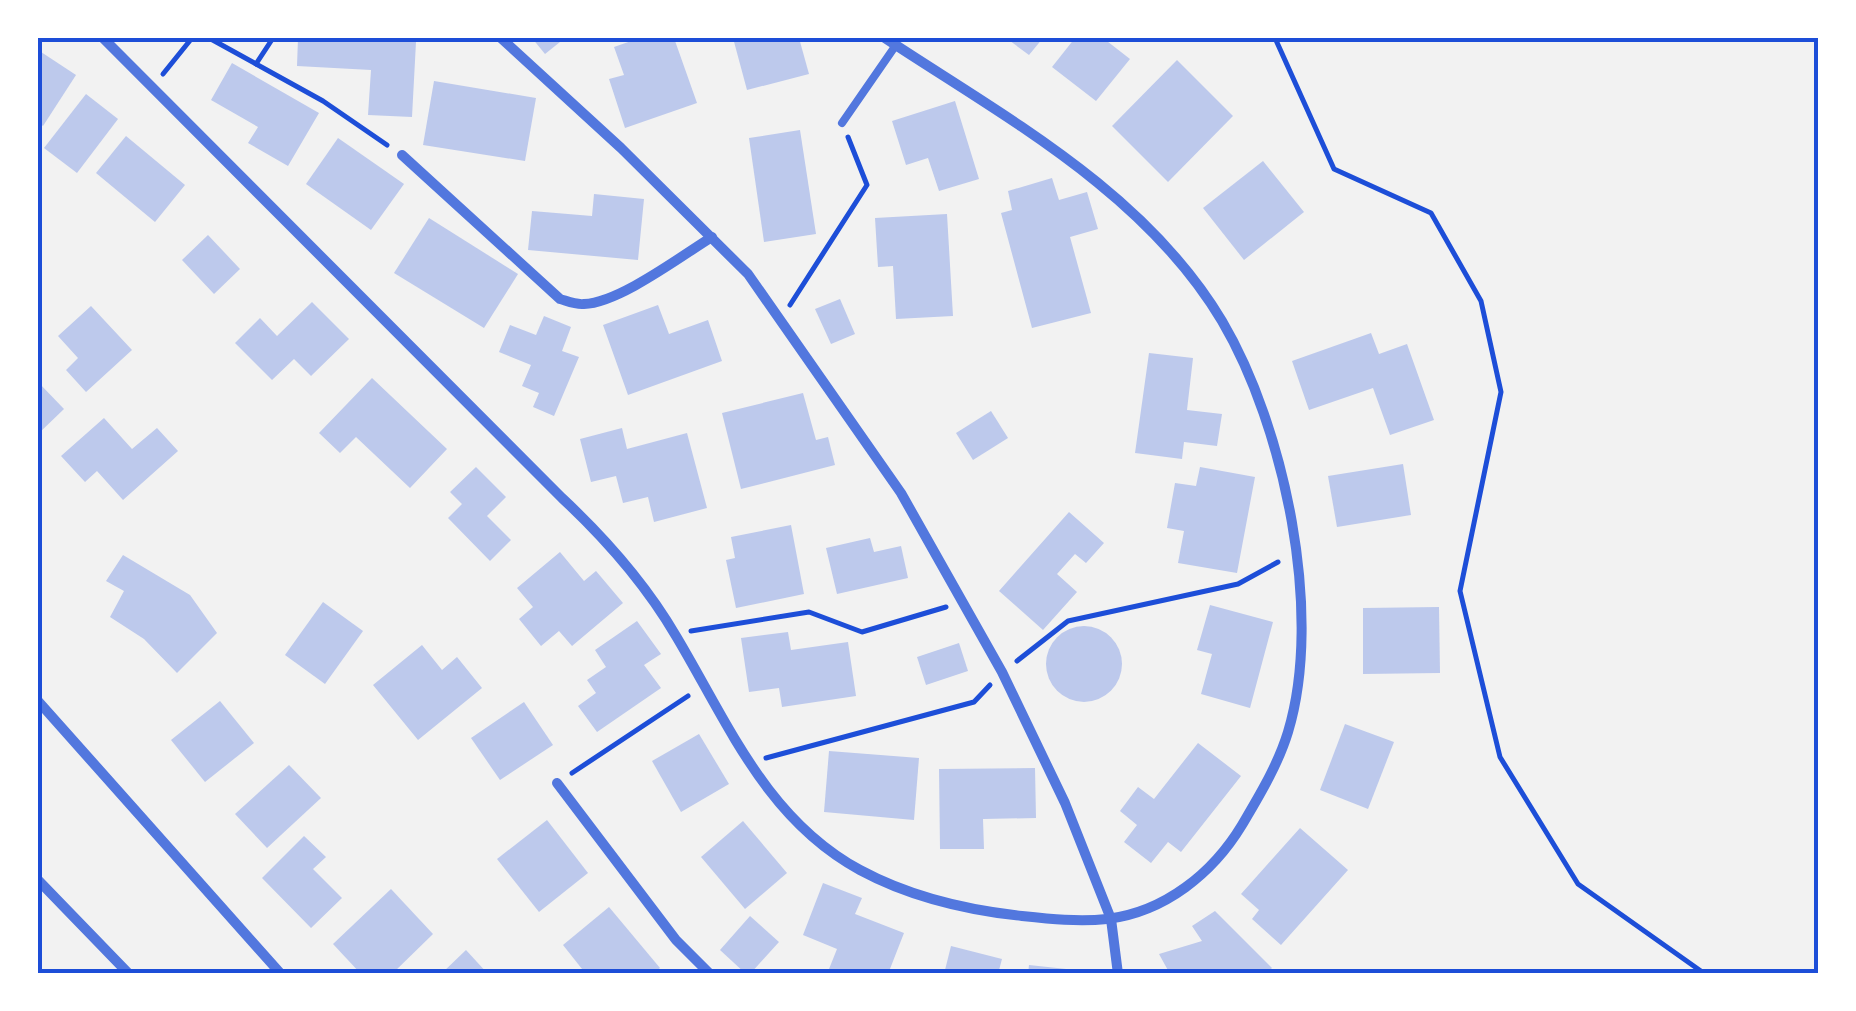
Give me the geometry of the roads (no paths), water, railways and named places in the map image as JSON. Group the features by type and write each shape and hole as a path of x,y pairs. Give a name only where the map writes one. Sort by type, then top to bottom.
{"street":[{"path":"103,38 606,540 638,578 675,634 774,800 814,839 860,870 920,897 992,913 1058,920 1111,918 1166,900 1196,881 1229,847 1264,788 1288,732 1298,674 1300,608 1288,502 1270,431 1245,365 1189,271 1153,230 1044,143 885,38"},
{"path":"501,38 621,148 748,274 901,493 1002,672 1066,803 1111,918 1118,974"},
{"path":"402,155 560,299 583,304 606,298 638,284 712,237"},
{"path":"38,701 281,974"},
{"path":"557,783 676,940 710,974"},
{"path":"38,880 129,974"}],"lane":[{"path":"842,123 896,45"}]}
